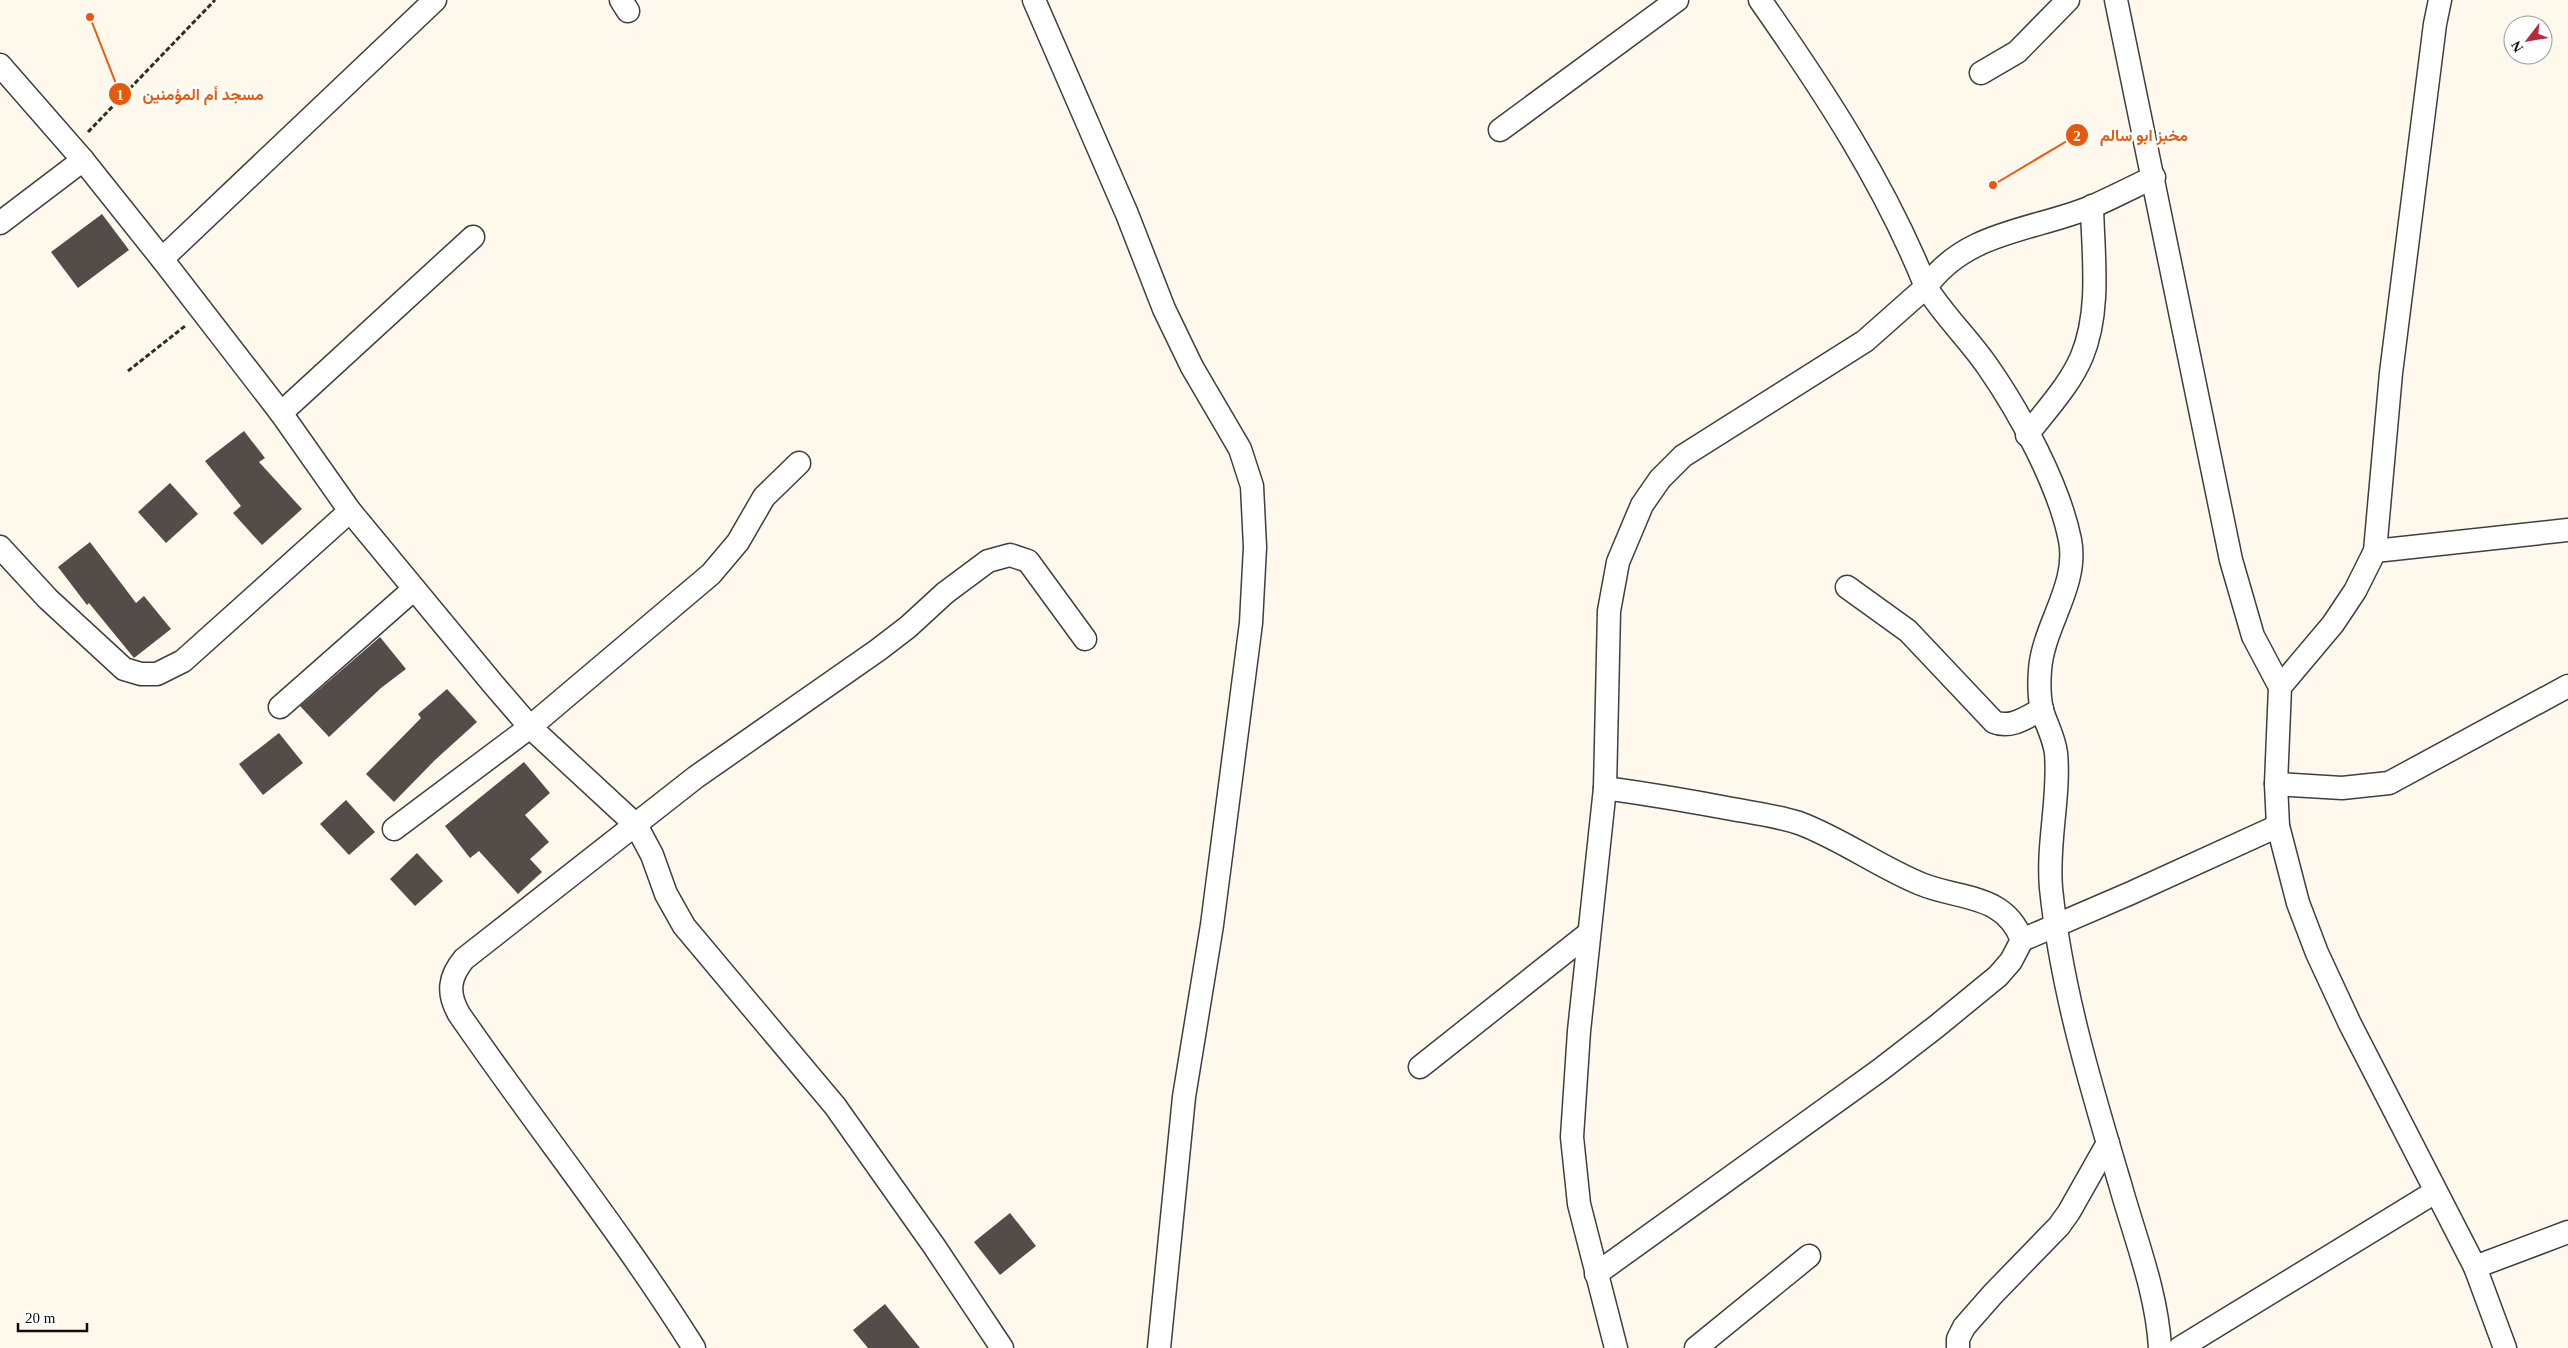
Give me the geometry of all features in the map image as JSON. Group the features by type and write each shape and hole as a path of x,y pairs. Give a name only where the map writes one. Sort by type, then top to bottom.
{"street":[{"path":"162,259 435,0"},
{"path":"1034,0 1127,214 1164,309 1192,367 1240,450 1252,486 1255,548 1251,623 1212,926 1184,1097 1159,1348"},
{"path":"1500,130 1677,0"},
{"path":"1760,0 1800,58 1856,148 1901,230 1926,287 1943,312 1988,366 2028,435 2048,476 2070,540 2072,561 2040,666 2042,709 2056,750 2050,868 2055,925 2093,1097 2147,1273 2156,1310 2160,1348"},
{"path":"1981,73 2016,52 2068,0"},
{"path":"2116,0 2154,177 2231,560 2252,636 2280,686 2276,784 2278,826 2298,903 2314,946 2350,1024 2475,1267 2505,1348"},
{"path":"2280,686 2333,624 2355,591 2375,551 2391,373 2435,24 2440,0"},
{"path":"0,65 78,154 162,259 280,413 350,511 414,589 530,727 636,825 649,848 666,894 688,932 835,1106 934,1246 1002,1348"},
{"path":"0,223 78,154"},
{"path":"1616,1348 1579,1204 1572,1136 1579,1031 1605,788 1609,610 1618,562 1642,505 1660,479 1683,456 1864,341 1926,287 1947,263 1969,248 2006,233 2092,206 2154,177"},
{"path":"2028,435 2070,377 2082,356 2088,337 2094,289 2092,206"},
{"path":"280,413 473,237"},
{"path":"394,829 530,727 721,564 738,542 754,510 764,497 799,463"},
{"path":"0,547 48,600 124,670 141,674 157,674 183,661 350,511"},
{"path":"2375,551 2568,530"},
{"path":"694,1348 657,1288 522,1104 459,1014 452,998 451,980 456,969 464,959 546,893 729,753 878,650 908,627 959,582 988,561 1010,554 1028,561 1085,639"},
{"path":"1847,587 1908,631 1994,722 2002,725 2011,724 2042,709"},
{"path":"280,707 414,589"},
{"path":"2276,784 2342,788 2389,783 2568,686"},
{"path":"1605,788 1769,815 1799,823 1838,840 1920,884 1992,904 2004,911 2022,940"},
{"path":"1596,1274 1880,1070 1937,1026 1998,976 2011,961 2022,940 2278,826"},
{"path":"1420,1067 1589,933"},
{"path":"1958,1348 1958,1339 1964,1327 2069,1212 2108,1143"},
{"path":"2180,1348 2435,1192"},
{"path":"2475,1267 2568,1232"},
{"path":"1696,1348 1809,1256"}],"path":[{"path":"78,154 215,0"},
{"path":"128,371 203,312"}],"building":[{"path":"102,214 129,250 78,288 51,252"},
{"path":"244,431 265,458 259,462 302,509 262,545 233,513 241,506 205,461"},
{"path":"170,483 198,514 166,543 138,512"},
{"path":"90,542 136,603 144,596 171,629 134,658 89,603 87,605 58,567"},
{"path":"380,637 406,669 381,688 329,737 300,706"},
{"path":"447,689 477,722 435,760 394,802 366,774 421,718 418,714"},
{"path":"279,733 303,763 263,795 239,764"},
{"path":"524,762 550,793 525,815 549,842 530,859 542,872 518,894 479,851 470,858 445,826"},
{"path":"346,800 375,832 349,855 320,824"},
{"path":"417,853 443,881 415,906 390,879"},
{"path":"1010,1213 1036,1246 1000,1275 974,1242"},
{"path":"885,1304 920,1348 868,1348 853,1330"}],"place":[{"name":"مسجد أم المؤمنين","path":"90,17"},
{"name":"مخبز ابو سالم","path":"1993,185"}]}
